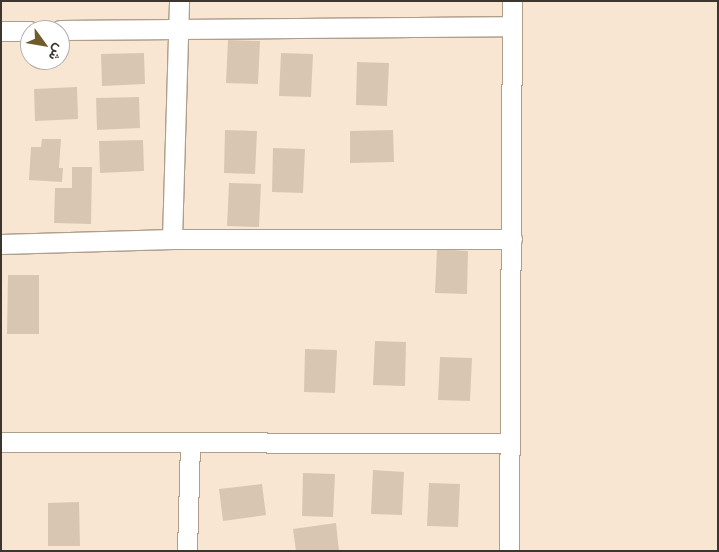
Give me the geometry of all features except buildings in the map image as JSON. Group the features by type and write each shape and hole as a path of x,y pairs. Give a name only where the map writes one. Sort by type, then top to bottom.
{"street":[{"path":"172,239 179,1"},
{"path":"509,551 508,444 512,239 512,1"},
{"path":"70,30 512,26"},
{"path":"1,32 20,31"},
{"path":"1,244 172,239 512,239"},
{"path":"1,442 508,444"},
{"path":"187,551 190,442"}]}
